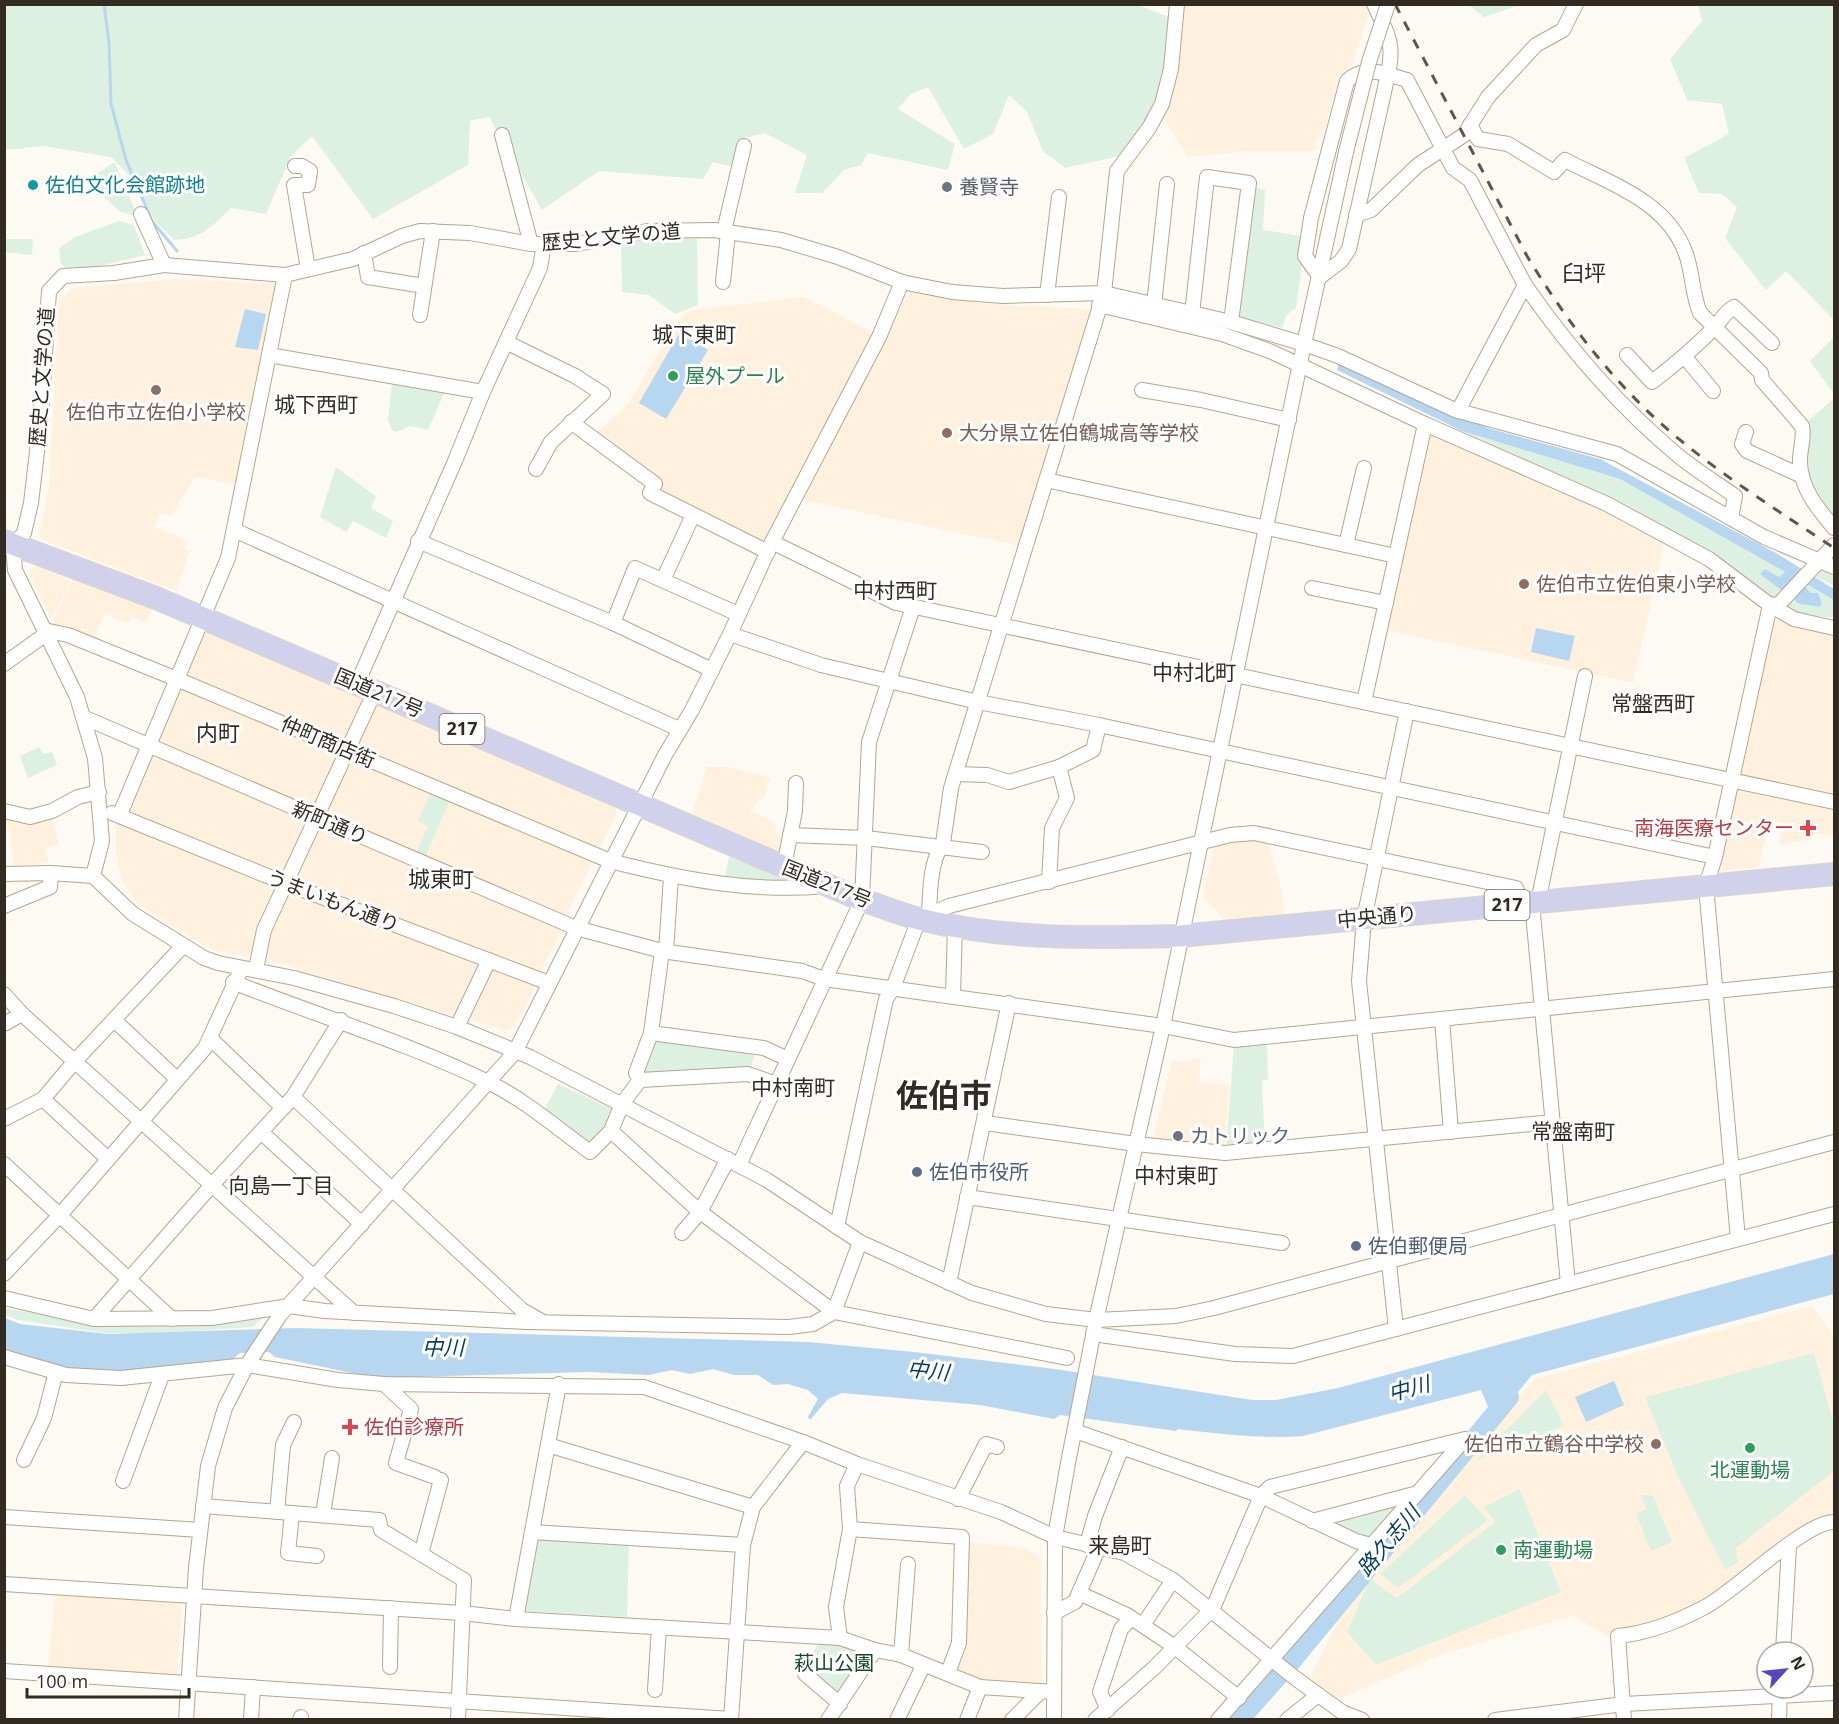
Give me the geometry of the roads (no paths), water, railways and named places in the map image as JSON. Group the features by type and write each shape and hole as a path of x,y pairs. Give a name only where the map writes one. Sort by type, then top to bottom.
{"highway":[{"name":"国道217号","path":"9,543 85,569 203,618 862,900 924,917"},
{"name":"中央通り","path":"924,917 987,931 1090,938 1180,936 1834,874"}],"street":[{"path":"837,1227 886,999 924,917 933,872 942,846 956,774 1101,299 1117,171 1149,128 1162,104 1171,69 1177,4"},
{"path":"1320,277 1341,261 1345,255 1388,74 1392,44 1374,4"},
{"path":"1054,1719 1047,1692 1054,1613 1055,1537 1094,1327 1163,1026 1218,753 1346,152 1369,62 1388,4"},
{"path":"1356,215 1371,210 1418,165 1464,135 1488,97 1536,45 1563,30 1576,4"},
{"path":"1320,277 1305,256 1311,218 1347,81 1354,74 1373,70 1407,80 1453,168 1470,180 1525,285 1555,328 1611,395 1676,454 1735,496 1731,518"},
{"path":"1470,125 1478,139 1508,144 1554,172 1564,160 1647,203 1665,218 1681,242 1687,257 1695,302 1700,313 1761,373 1762,380 1802,426 1804,436 1799,461 1802,476 1816,507 1834,528"},
{"path":"4,1274 59,1216 210,1038 233,982 250,968 264,930 347,750 392,599 540,268 537,244 502,135"},
{"path":"723,282 726,232 744,146"},
{"path":"295,166 302,166 310,171 309,185 294,185 308,269"},
{"path":"1192,314 1207,177 1249,183 1231,322"},
{"path":"1154,305 1167,184"},
{"path":"1047,295 1059,197"},
{"path":"141,214 164,265"},
{"path":"420,315 433,231"},
{"name":"歴史と文学の道","path":"9,543 24,534 31,503 41,418 48,291 63,276 114,273 164,265 285,275 364,254 402,236 433,231 470,233 537,244 577,244 647,231 726,232 781,240 838,257 902,282 952,292 1101,299"},
{"path":"364,254 368,277 424,286"},
{"path":"120,814 228,558 285,275"},
{"path":"186,1719 194,1596 208,1466 225,1408 249,1362 284,1310 394,1190 515,1052 610,861 679,729 692,710 770,547 879,337 902,282"},
{"path":"1458,411 1525,285"},
{"path":"1101,299 1154,305 1231,322 1338,356 1458,411 1617,454 1764,537 1824,564"},
{"path":"1101,299 1222,334 1300,365 1425,424 1607,504 1709,559 1794,618 1834,628"},
{"path":"1626,355 1652,382 1715,328 1726,311 1734,307 1772,344"},
{"path":"506,342 575,376 603,394 551,442 536,468"},
{"path":"270,355 483,392"},
{"path":"1684,356 1713,391"},
{"path":"1142,390 1201,400 1288,420"},
{"path":"571,422 655,484 650,492 693,515 896,603 1834,802"},
{"path":"1364,702 1425,424"},
{"path":"1746,432 1742,444 1748,452 1802,476"},
{"path":"1346,545 1364,468"},
{"path":"1046,480 1396,556"},
{"path":"663,580 693,515"},
{"path":"234,530 679,729"},
{"path":"418,541 613,623 712,670"},
{"path":"9,543 15,570 85,718 101,812 102,842 93,876"},
{"path":"1738,1239 1706,886 1715,857 1731,780 1774,604 1824,564 1834,545"},
{"path":"613,623 634,568 738,614"},
{"path":"1312,588 1386,603"},
{"path":"682,1233 700,1212 733,1162 776,1084 862,900 869,742 913,607"},
{"path":"4,664 45,632"},
{"name":"仲町商店街","path":"45,632 68,635 610,861 671,877 781,889 830,886"},
{"path":"730,634 821,665 978,702 1099,725 1218,753 1715,857"},
{"path":"1568,1284 1531,903 1555,824 1585,676"},
{"path":"1396,1329 1359,981 1364,919 1407,711"},
{"name":"新町通り","path":"85,718 576,928 664,951 802,971 824,979 1009,1003 1163,1026 1234,1040 1834,979"},
{"path":"956,774 987,775 1009,782 1059,768 1094,750 1099,725"},
{"path":"1049,882 1052,828 1067,798 1059,768"},
{"path":"784,866 796,783"},
{"path":"4,811 30,817 52,811 78,797 99,792"},
{"name":"うまいもん通り","path":"101,812 120,814 287,884 549,983"},
{"path":"924,917 949,906 1230,835 1254,832 1516,888 1531,903"},
{"path":"790,835 866,838 982,852"},
{"path":"4,906 50,886 51,873"},
{"path":"4,874 51,873 93,876 133,914 183,946 218,963 250,968 394,1006 457,1027 515,1052 622,1104 767,1180 860,1242 949,1283 1016,1306 1094,1327 1234,1354 1293,1356 1834,1214"},
{"path":"640,1080 636,1072 651,1033 664,951 671,877"},
{"path":"953,996 955,925"},
{"path":"4,1119 44,1100 75,1061 183,946"},
{"path":"457,1027 489,960"},
{"path":"233,982 305,1011 342,1020 489,1082 590,1152 611,1131 622,1104 640,1080 748,1074 776,1084"},
{"path":"4,994 22,1014 354,1313"},
{"path":"949,1283 1009,1003"},
{"path":"4,1024 22,1014"},
{"path":"1442,1019 1451,1132"},
{"path":"114,1020 177,1079"},
{"path":"94,1319 293,1097 342,1020"},
{"path":"651,1033 764,1048 788,1059"},
{"path":"210,1038 283,1108"},
{"path":"293,1097 522,1310 544,1322"},
{"path":"44,1100 108,1159"},
{"path":"985,1123 1136,1144 1225,1153 1553,1122"},
{"path":"611,1131 700,1212 834,1312 1067,1358"},
{"path":"261,1132 363,1224"},
{"path":"1094,1327 1176,1316 1388,1262 1834,1142"},
{"path":"4,1164 172,1319"},
{"path":"968,1197 1282,1243"},
{"path":"4,1298 94,1319 212,1318 284,1310 544,1322 789,1327 813,1324 834,1312 860,1242"},
{"path":"4,1357 66,1376 121,1378 162,1375 249,1362 338,1380 384,1384 559,1384 644,1387 803,1442 857,1464 1000,1512 1055,1537 1124,1553 1173,1580 1318,1695 1342,1712 1362,1719"},
{"path":"24,1460 44,1418 56,1372"},
{"path":"123,1481 162,1375"},
{"path":"384,1384 411,1409 396,1463 438,1479 421,1554"},
{"path":"516,1619 559,1384"},
{"path":"277,1512 283,1445 294,1422"},
{"path":"1076,1428 1122,1447 1262,1496 1356,1541 1371,1545"},
{"path":"1095,1719 1108,1710 1211,1610 1262,1496 1270,1487 1465,1439 1414,1494 1275,1663 1218,1719"},
{"path":"4,1671 253,1687 595,1715 731,1719 743,1545 753,1507 803,1442"},
{"path":"958,1498 986,1444 997,1446"},
{"path":"548,1445 753,1507"},
{"path":"1054,1613 1075,1602 1093,1546 1095,1516 1122,1447"},
{"path":"323,1514 332,1458"},
{"path":"840,1638 836,1608 850,1529 847,1485 857,1464"},
{"path":"1312,1521 1414,1494"},
{"path":"203,1506 323,1514 379,1521 381,1530 464,1580 458,1719"},
{"path":"292,1513 288,1552 317,1556"},
{"path":"4,1517 200,1530"},
{"path":"1624,1719 1618,1636 1647,1633 1706,1606 1789,1546 1826,1522 1834,1522"},
{"path":"850,1529 962,1537 959,1643 948,1673"},
{"path":"532,1532 743,1545"},
{"path":"1784,1640 1789,1546"},
{"path":"901,1655 908,1564"},
{"path":"1108,1710 1100,1692 1121,1629 1137,1622 1173,1580"},
{"path":"4,1584 391,1608 516,1619 736,1630 840,1638 875,1650 901,1655 923,1666 948,1673 980,1687 1047,1692"},
{"path":"1078,1593 1137,1622 1175,1647 1239,1698"},
{"path":"390,1667 391,1608"},
{"path":"655,1690 659,1627"},
{"path":"828,1719 875,1650"},
{"path":"897,1719 923,1666"},
{"path":"805,1674 840,1704"},
{"path":"251,1719 253,1687"},
{"path":"967,1719 980,1687"},
{"path":"1012,1719 1047,1692"},
{"path":"1815,1693 1834,1693"},
{"path":"1495,1719 1623,1704 1755,1694"},
{"path":"1287,1719 1318,1695"},
{"path":"1779,1719 1780,1700"}],"water":[{"path":"245,309 266,314 258,350 235,347"},
{"name":"屋外プール","path":"680,332 708,350 666,419 639,403"},
{"path":"1339,362 1488,428 1600,459 1776,553 1834,589 1834,600 1796,578 1784,592 1760,574 1765,569 1779,577 1785,572 1620,479 1462,431 1337,370"},
{"path":"1805,587 1811,593 1818,593 1822,604 1819,607 1797,603 1794,599"},
{"path":"1536,628 1575,636 1569,661 1531,652"},
{"name":"中川","path":"1834,1254 1834,1294 1532,1375 1497,1418 1491,1414 1481,1390 1303,1436 1287,1437 1178,1429 1176,1431 1060,1415 1054,1419 980,1405 842,1393 828,1399 810,1420 808,1417 818,1399 808,1390 788,1384 773,1385 758,1375 734,1375 713,1369 690,1374 672,1370 649,1375 589,1372 376,1378 275,1357 269,1352 240,1353 233,1359 148,1369 104,1371 55,1366 5,1349 5,1318 20,1324 108,1334 296,1328 808,1342 1055,1369 1252,1400 1276,1400 1338,1388"},
{"path":"1614,1381 1624,1405 1586,1422 1575,1397"}],"waterway":[{"path":"104,4 109,43 111,104 126,160 152,221 177,251"},
{"name":"路久志川","path":"1239,1720 1294,1658 1509,1397"}],"railway":[{"path":"1395,4 1527,256 1586,343 1638,402 1678,438 1743,487 1834,548"}],"place":[{"name":"佐伯文化会館跡地","path":"33,185"},
{"name":"養賢寺","path":"947,187"},
{"name":"屋外プール","path":"673,376"},
{"name":"佐伯市立佐伯小学校","path":"156,390"},
{"name":"大分県立佐伯鶴城高等学校","path":"947,433"},
{"name":"佐伯市立佐伯東小学校","path":"1524,584"},
{"name":"南海医療センター","path":"1808,828"},
{"name":"カトリック","path":"1178,1136"},
{"name":"佐伯市役所","path":"917,1172"},
{"name":"佐伯郵便局","path":"1356,1246"},
{"name":"佐伯診療所","path":"350,1427"},
{"name":"佐伯市立鶴谷中学校","path":"1656,1444"},
{"name":"北運動場","path":"1750,1448"},
{"name":"南運動場","path":"1501,1550"}],"district":[{"name":"臼坪","path":"1584,273"},
{"name":"城下東町","path":"694,335"},
{"name":"城下西町","path":"316,405"},
{"name":"中村西町","path":"895,591"},
{"name":"中村北町","path":"1194,673"},
{"name":"常盤西町","path":"1653,704"},
{"name":"内町","path":"218,733"},
{"name":"城東町","path":"441,879"},
{"name":"中村南町","path":"793,1088"},
{"name":"佐伯市","path":"944,1096"},
{"name":"常盤南町","path":"1573,1132"},
{"name":"中村東町","path":"1176,1176"},
{"name":"向島一丁目","path":"281,1186"},
{"name":"来島町","path":"1120,1546"}],"park label":[{"name":"萩山公園","path":"834,1663"}]}
